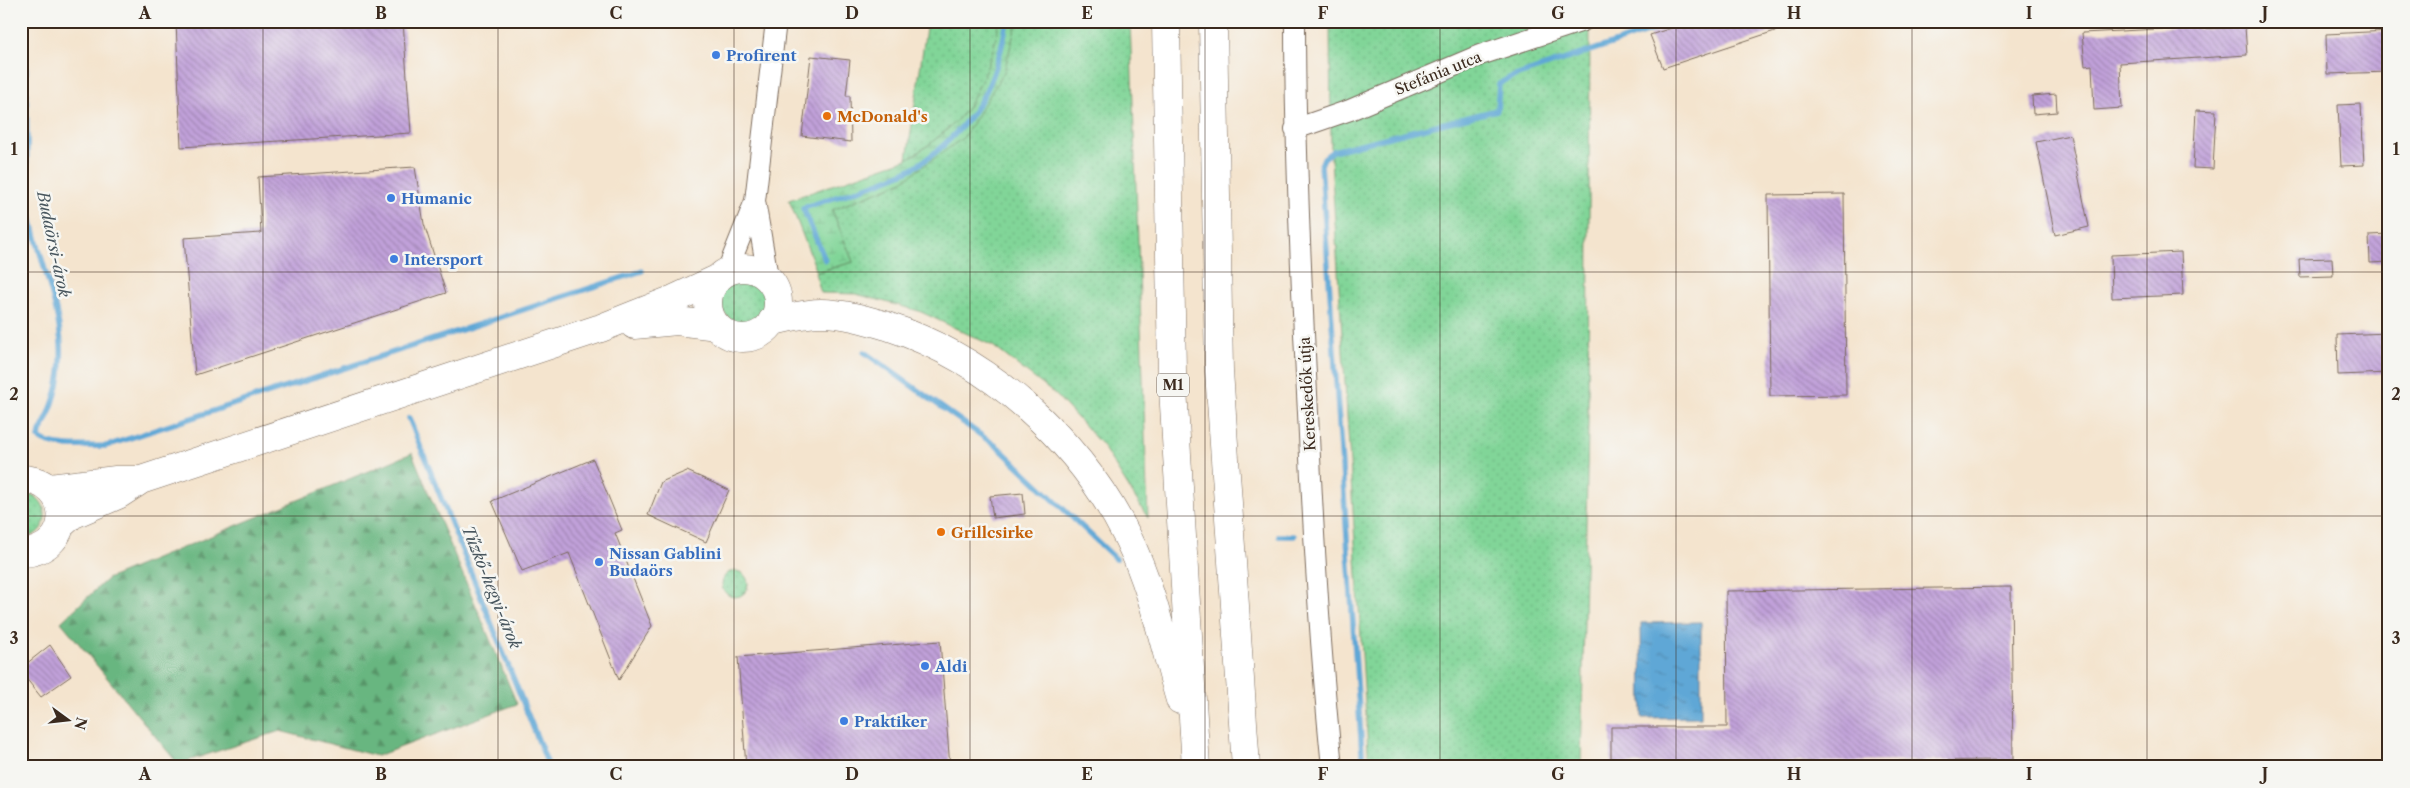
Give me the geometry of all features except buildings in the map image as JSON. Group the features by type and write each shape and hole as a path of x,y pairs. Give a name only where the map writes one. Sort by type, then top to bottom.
{"main road":[{"name":"M1","path":"1166,21 1172,372 1195,757"},
{"path":"1212,21 1219,371 1246,767"},
{"path":"1213,101 1230,21"},
{"path":"25,558 50,543 61,525 72,515 118,495 141,480 601,328 674,300 739,268 752,269 763,274 772,283 778,302 772,321 760,333 746,338 733,336 717,326 677,321 601,328"},
{"path":"717,326 710,315 708,303 710,290 722,275"},
{"path":"772,321 821,313 853,317 907,333 972,366 1034,413 1084,468 1128,538 1149,588 1195,757"},
{"path":"31,476 141,480"},
{"path":"31,476 61,505 61,525"}],"street":[{"path":"772,283 768,276 755,201 776,21"},
{"name":"Kereskedők útja","path":"1295,21 1295,129 1315,561 1332,767"},
{"name":"Stefánia utca","path":"1295,129 1350,110 1480,55 1583,21"},
{"path":"722,275 755,201"}],"green space":[{"path":"927,21 999,21 988,66 968,107 957,121 940,136 907,159"},
{"path":"999,21 1017,21 1004,72 963,138 901,182 832,210 853,262 817,272 789,200 907,159 940,136 957,121 973,98 992,54"},
{"path":"1017,21 1130,21 1148,518 1102,445 1057,396 993,346 919,311 856,294 821,293 815,273 853,262 832,210 901,182 1004,72"},
{"path":"1330,21 1590,21 1588,429 1581,767 1369,767 1331,159"},
{"path":"747,279 759,285 764,292 764,310 759,317 752,322 739,323 731,320 724,313 721,297 724,289 731,282"},
{"path":"412,453 517,704 377,756 280,731 178,764 61,622 107,579"},
{"path":"21,493 32,495 44,507 44,524 32,536 21,537"},
{"path":"735,571 744,575 748,584 744,593 735,597 726,593 722,584 726,575"}],"water":[{"path":"1701,622 1701,717 1642,718 1641,623"}],"waterway":[{"name":"Budaörsi-árok","path":"25,21 27,194 35,232 51,289 61,344 60,371 54,401 39,438 45,442 71,446 106,446 642,271"},
{"path":"825,260 803,208 900,174 913,168 938,150 971,115 986,91 999,56 1007,21"},
{"path":"1363,767 1321,165 1324,158 1333,151 1497,110 1499,84 1509,78 1680,21"},
{"path":"864,352 999,448 1116,559"},
{"name":"Tűzkő-hegyi-árok","path":"409,418 549,767"},
{"path":"1279,536 1294,536"}],"place":[{"name":"Profirent","path":"716,55"},
{"name":"McDonald's","path":"827,116"},
{"name":"Humanic","path":"391,198"},
{"name":"Intersport","path":"394,259"},
{"name":"Grillcsirke","path":"941,532"},
{"name":"Nissan Gablini Budaörs","path":"599,562"},
{"name":"Aldi","path":"925,666"},
{"name":"Praktiker","path":"844,721"}]}
